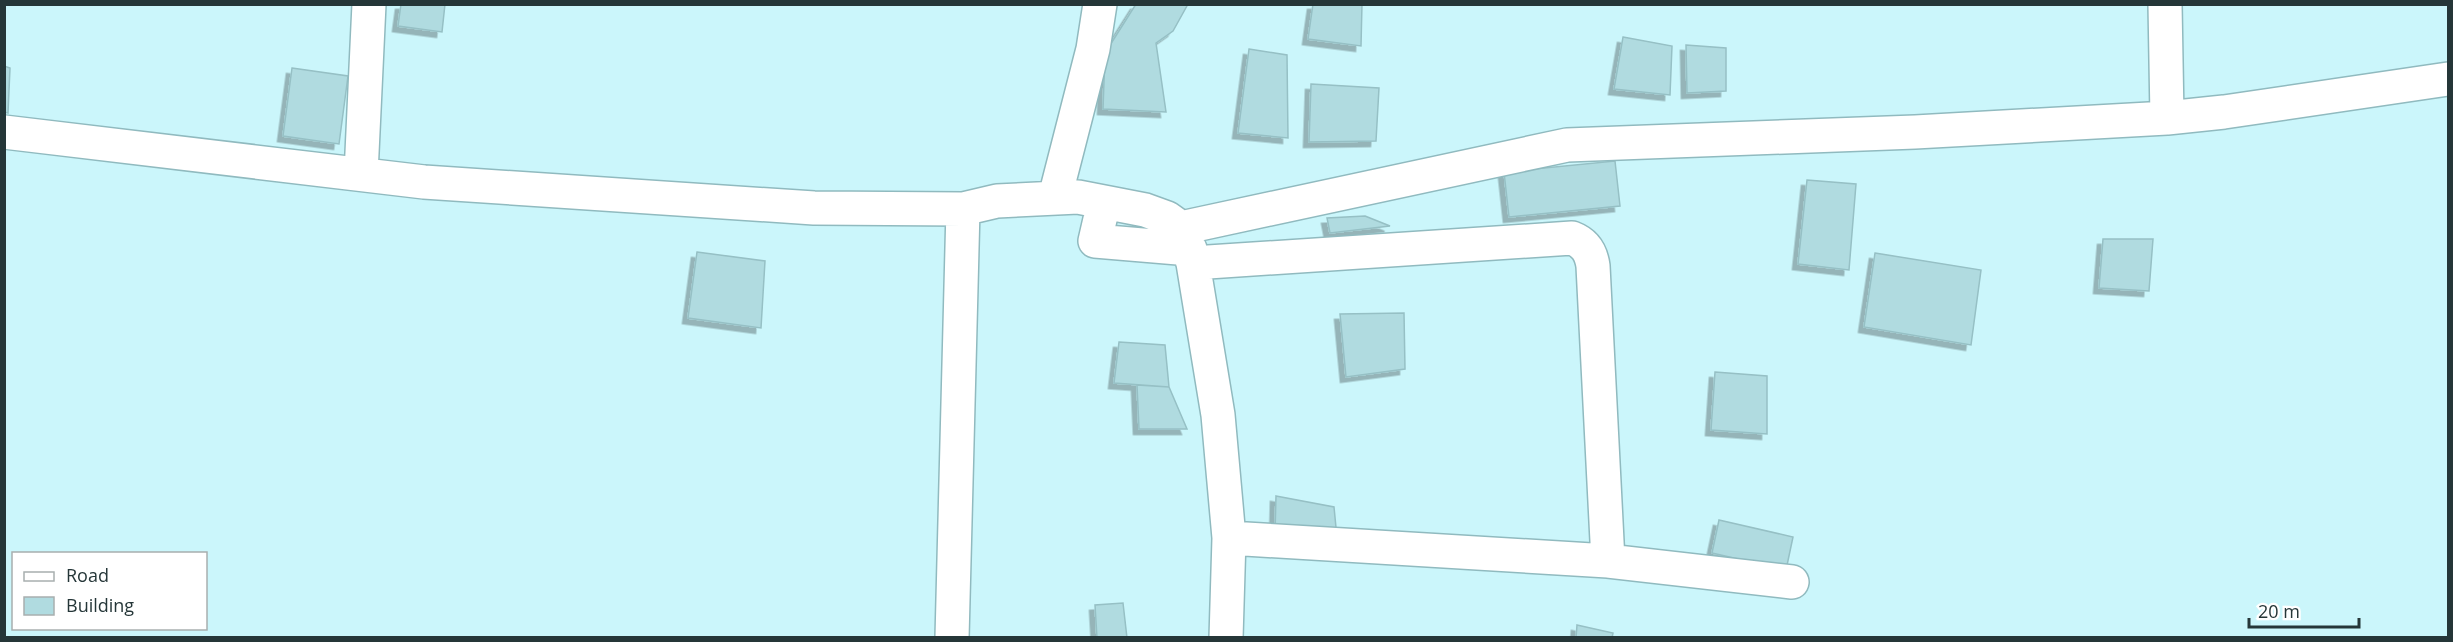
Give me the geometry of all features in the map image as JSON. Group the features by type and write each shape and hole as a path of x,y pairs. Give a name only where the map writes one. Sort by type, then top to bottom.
{"street":[{"path":"361,174 369,4"},
{"path":"1055,197 1093,49 1100,4"},
{"path":"2165,4 2167,118"},
{"path":"1188,247 1567,145 1915,132 2167,118 2224,112 2448,79"},
{"path":"4,132 424,182 814,208 963,209 997,201 1078,197 1145,210 1167,218 1188,247 1218,415 1229,538 1226,638"},
{"path":"952,638 963,209"},
{"path":"1188,247 1572,238 1582,243 1591,254 1593,266 1608,561"},
{"path":"1229,538 1608,561 1792,582"}],"building":[{"path":"401,4 445,4 442,32 398,26"},
{"path":"1136,4 1188,4 1173,31 1156,43 1166,112 1103,109 1105,53"},
{"path":"1313,4 1362,4 1361,46 1308,39"},
{"path":"1623,37 1672,46 1670,95 1614,89"},
{"path":"1686,45 1726,48 1726,91 1687,93"},
{"path":"1249,49 1287,55 1288,138 1238,133"},
{"path":"4,66 10,68 8,113 4,112"},
{"path":"292,68 348,76 339,144 283,136"},
{"path":"1311,84 1379,88 1376,141 1309,142"},
{"path":"1615,161 1620,206 1509,217 1504,172"},
{"path":"1807,180 1856,184 1849,270 1798,264"},
{"path":"1365,216 1390,226 1330,233 1327,218"},
{"path":"2103,239 2153,239 2149,291 2099,288"},
{"path":"697,252 765,261 761,328 688,318"},
{"path":"1875,253 1981,270 1971,345 1864,327"},
{"path":"1404,313 1405,369 1346,377 1340,314"},
{"path":"1119,342 1165,345 1169,387 1114,383"},
{"path":"1715,372 1767,376 1767,434 1711,430"},
{"path":"1137,385 1169,387 1187,429 1139,429"},
{"path":"1276,496 1334,507 1337,538 1275,533"},
{"path":"1719,520 1793,537 1786,570 1712,553"},
{"path":"1123,603 1127,638 1097,638 1095,605"},
{"path":"1577,625 1613,633 1612,638 1576,638"}]}
